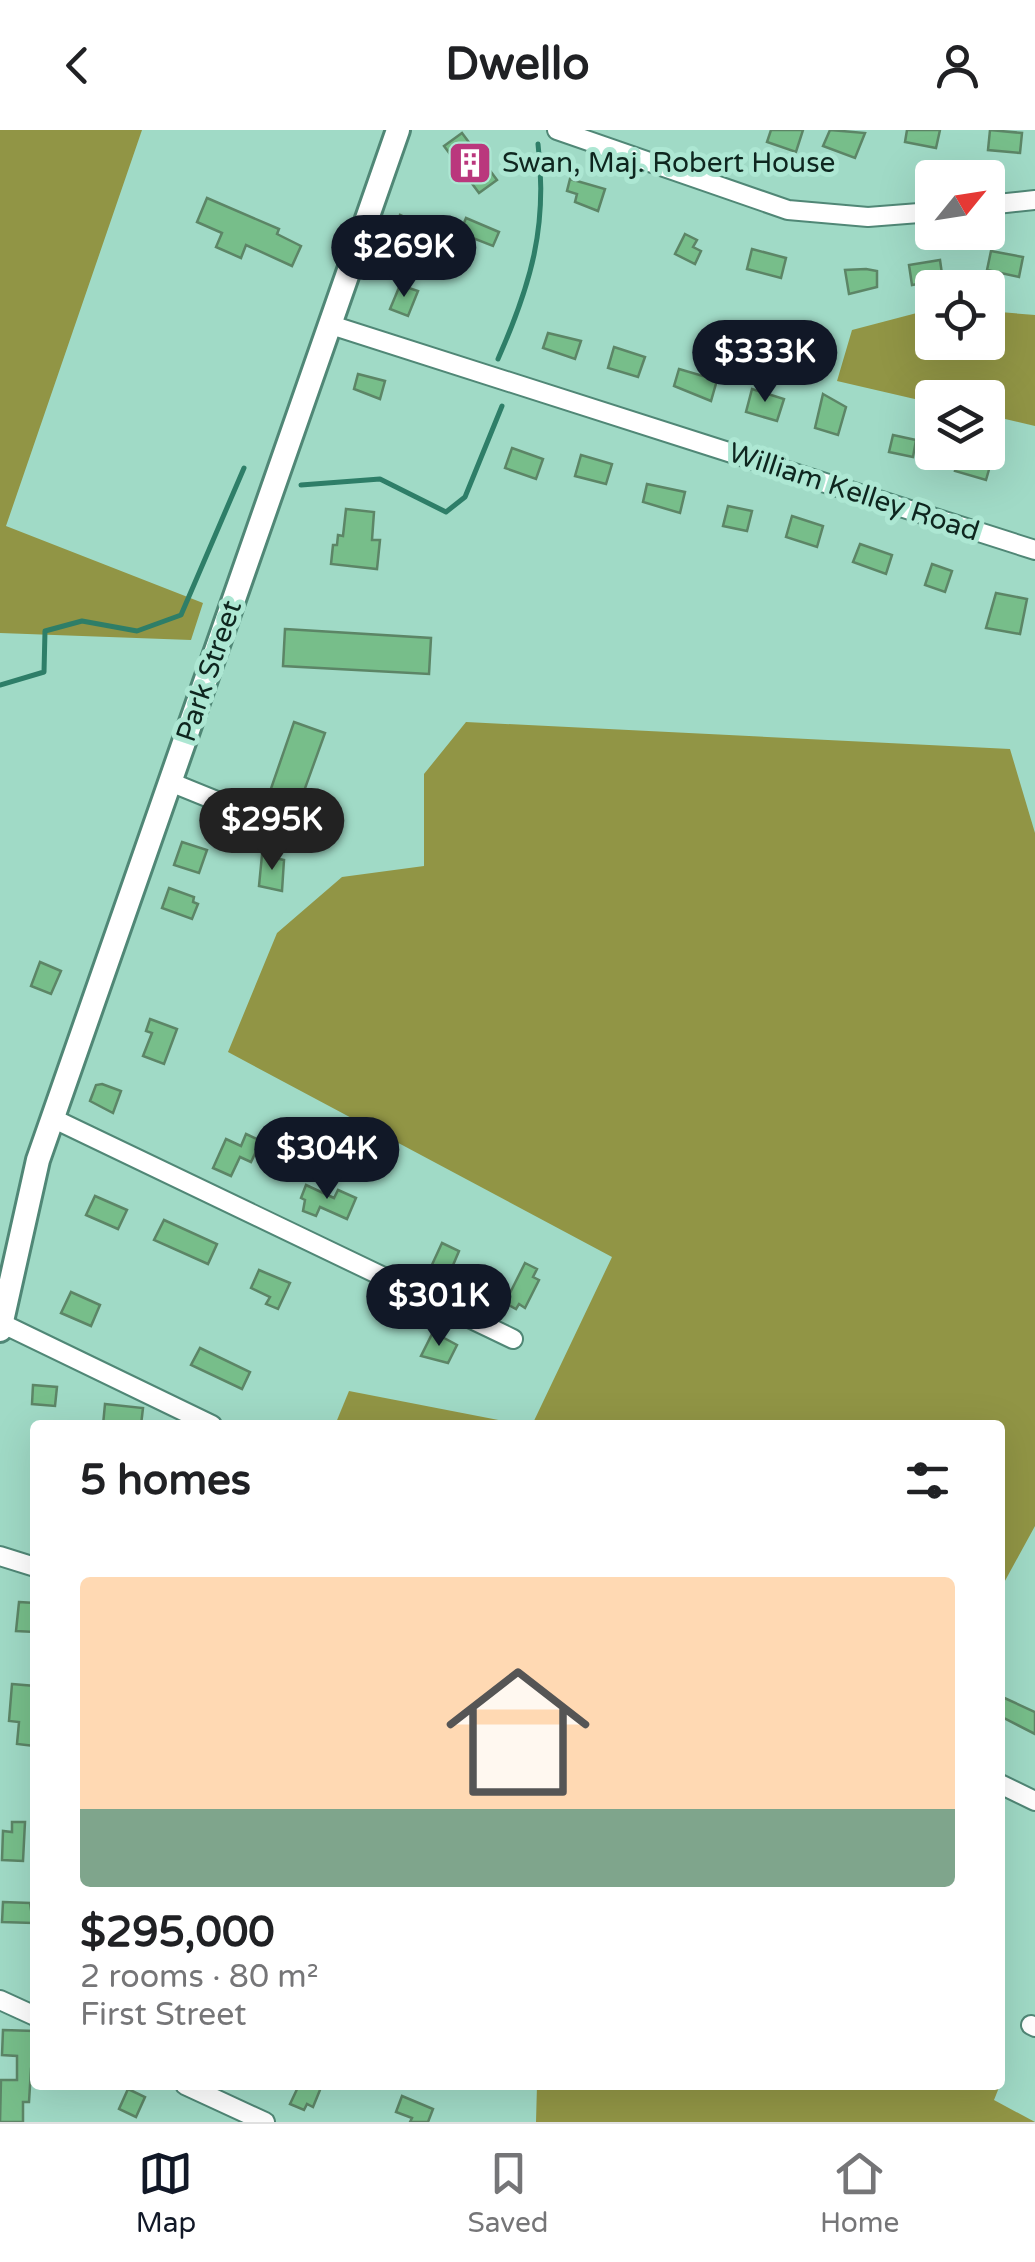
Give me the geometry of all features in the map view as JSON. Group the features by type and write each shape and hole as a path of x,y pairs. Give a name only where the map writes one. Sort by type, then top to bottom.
{"main road":[{"name":"Park Street","path":"1,1327 38,1160 398,130"}],"street":[{"path":"557,130 788,210 868,217 915,213"},
{"path":"1005,203 1035,200"},
{"name":"William Kelley Road","path":"330,325 1035,550"},
{"path":"170,782 281,827"},
{"path":"52,1118 513,1339"},
{"path":"1,1327 201,1420"},
{"path":"0,1556 30,1565"},
{"path":"1005,1786 1035,1801"},
{"path":"0,2000 30,2014"},
{"path":"195,2090 264,2122"}],"green space":[{"path":"0,130 142,130 6,526 203,603 191,640 0,633"},
{"path":"1005,312 1035,315 1035,426 1005,419 1005,380 915,380 915,399 837,381 852,330 915,313 915,360 1005,360"},
{"path":"466,722 1010,749 1035,833 1035,1526 1005,1581 1005,1420 534,1420 612,1257 228,1052 277,933 342,877 424,866 424,774"},
{"path":"349,1391 498,1420 337,1420"},
{"path":"537,2090 998,2090 994,2100 1035,2122 536,2122"}],"building":[{"path":"771,130 803,130 796,152 767,142"},
{"path":"830,130 865,133 855,158 823,146"},
{"path":"907,130 940,130 936,148 905,142"},
{"path":"990,130 1022,133 1020,153 988,150"},
{"name":"Swan, Maj. Robert House","path":"462,133 497,180 479,193 444,146"},
{"path":"570,179 605,189 598,211 575,202 577,194 567,191"},
{"path":"207,198 279,229 277,234 301,246 292,266 246,245 241,258 216,247 222,233 197,222"},
{"path":"400,215 415,222 411,232 434,242 428,255 390,239"},
{"path":"466,218 499,232 493,246 460,233"},
{"path":"685,234 697,240 693,247 701,251 695,264 675,254"},
{"path":"752,249 786,258 781,278 747,269"},
{"path":"991,251 1023,257 1019,277 1005,274 1005,270 987,270"},
{"path":"940,260 941,270 915,270 912,285 909,265"},
{"path":"845,270 877,271 877,287 849,294"},
{"path":"400,285 418,291 408,316 390,309"},
{"path":"548,333 581,341 575,359 543,348"},
{"path":"614,347 645,357 638,377 608,368"},
{"path":"679,369 717,380 711,401 674,386"},
{"path":"358,374 385,381 380,399 354,389"},
{"path":"752,389 784,399 777,421 746,412"},
{"path":"823,394 846,407 838,435 815,428"},
{"path":"893,435 915,440 913,457 889,452"},
{"path":"512,448 543,459 536,479 505,468"},
{"path":"581,455 612,464 606,484 575,476"},
{"path":"955,470 989,470 986,480"},
{"path":"647,484 685,492 680,513 643,502"},
{"path":"728,506 752,511 747,531 723,526"},
{"path":"346,509 374,512 372,540 380,540 377,569 331,564 333,545 337,545 338,535 343,536"},
{"path":"792,516 823,526 817,547 786,537"},
{"path":"860,544 892,555 886,574 853,562"},
{"path":"932,564 952,571 945,592 925,585"},
{"path":"996,593 1027,599 1020,634 986,628"},
{"path":"285,629 431,638 429,674 283,666"},
{"path":"294,722 325,733 295,816 265,806"},
{"path":"182,842 207,850 199,873 174,865"},
{"path":"262,855 284,860 282,891 259,886"},
{"path":"169,888 194,897 193,902 198,904 192,919 162,908"},
{"path":"40,962 61,971 51,994 31,986"},
{"path":"150,1019 177,1029 164,1064 143,1056 152,1033 146,1031"},
{"path":"96,1085 121,1091 113,1113 90,1101"},
{"path":"246,1134 261,1141 251,1162 240,1157 231,1176 213,1168 226,1139 241,1146"},
{"path":"306,1185 334,1198 338,1190 356,1198 347,1219 320,1207 316,1216 303,1211 305,1200 301,1198"},
{"path":"95,1196 127,1210 118,1229 86,1215"},
{"path":"164,1220 217,1244 208,1264 154,1240"},
{"path":"442,1243 459,1251 448,1277 430,1269"},
{"path":"525,1263 537,1269 533,1277 539,1280 525,1308 519,1304 516,1309 505,1303"},
{"path":"259,1270 290,1283 278,1309 266,1304 270,1297 251,1288"},
{"path":"71,1292 100,1305 91,1326 61,1313"},
{"path":"433,1332 457,1345 448,1363 421,1356"},
{"path":"200,1348 250,1372 242,1389 191,1365"},
{"path":"33,1385 57,1387 55,1406 32,1404"},
{"path":"105,1404 143,1408 142,1420 103,1420"},
{"path":"19,1602 30,1603 30,1632 16,1631"},
{"path":"12,1684 30,1686 30,1745 17,1744 19,1722 9,1721"},
{"path":"1005,1698 1035,1712 1035,1734 1005,1719"},
{"path":"12,1822 25,1822 23,1861 2,1860 3,1831 12,1832"},
{"path":"3,1902 30,1903 30,1923 2,1922"},
{"path":"3,2030 30,2031 29,2102 23,2102 23,2122 0,2122 1,2080 17,2080 17,2056 2,2055"},
{"path":"128,2090 145,2097 136,2117 119,2109"},
{"path":"297,2090 320,2090 313,2107 307,2104 304,2110 290,2104"},
{"path":"402,2096 433,2109 428,2122 410,2122 412,2118 396,2112"}],"waterway":[{"path":"498,359 520,305 534,254 541,202 538,144"},
{"path":"301,485 380,479 446,512 465,497 502,406"},
{"path":"0,685 44,672 45,631 82,621 137,631 181,615 244,468"}],"place":[{"name":"Swan, Maj. Robert House","path":"470,163"}]}
